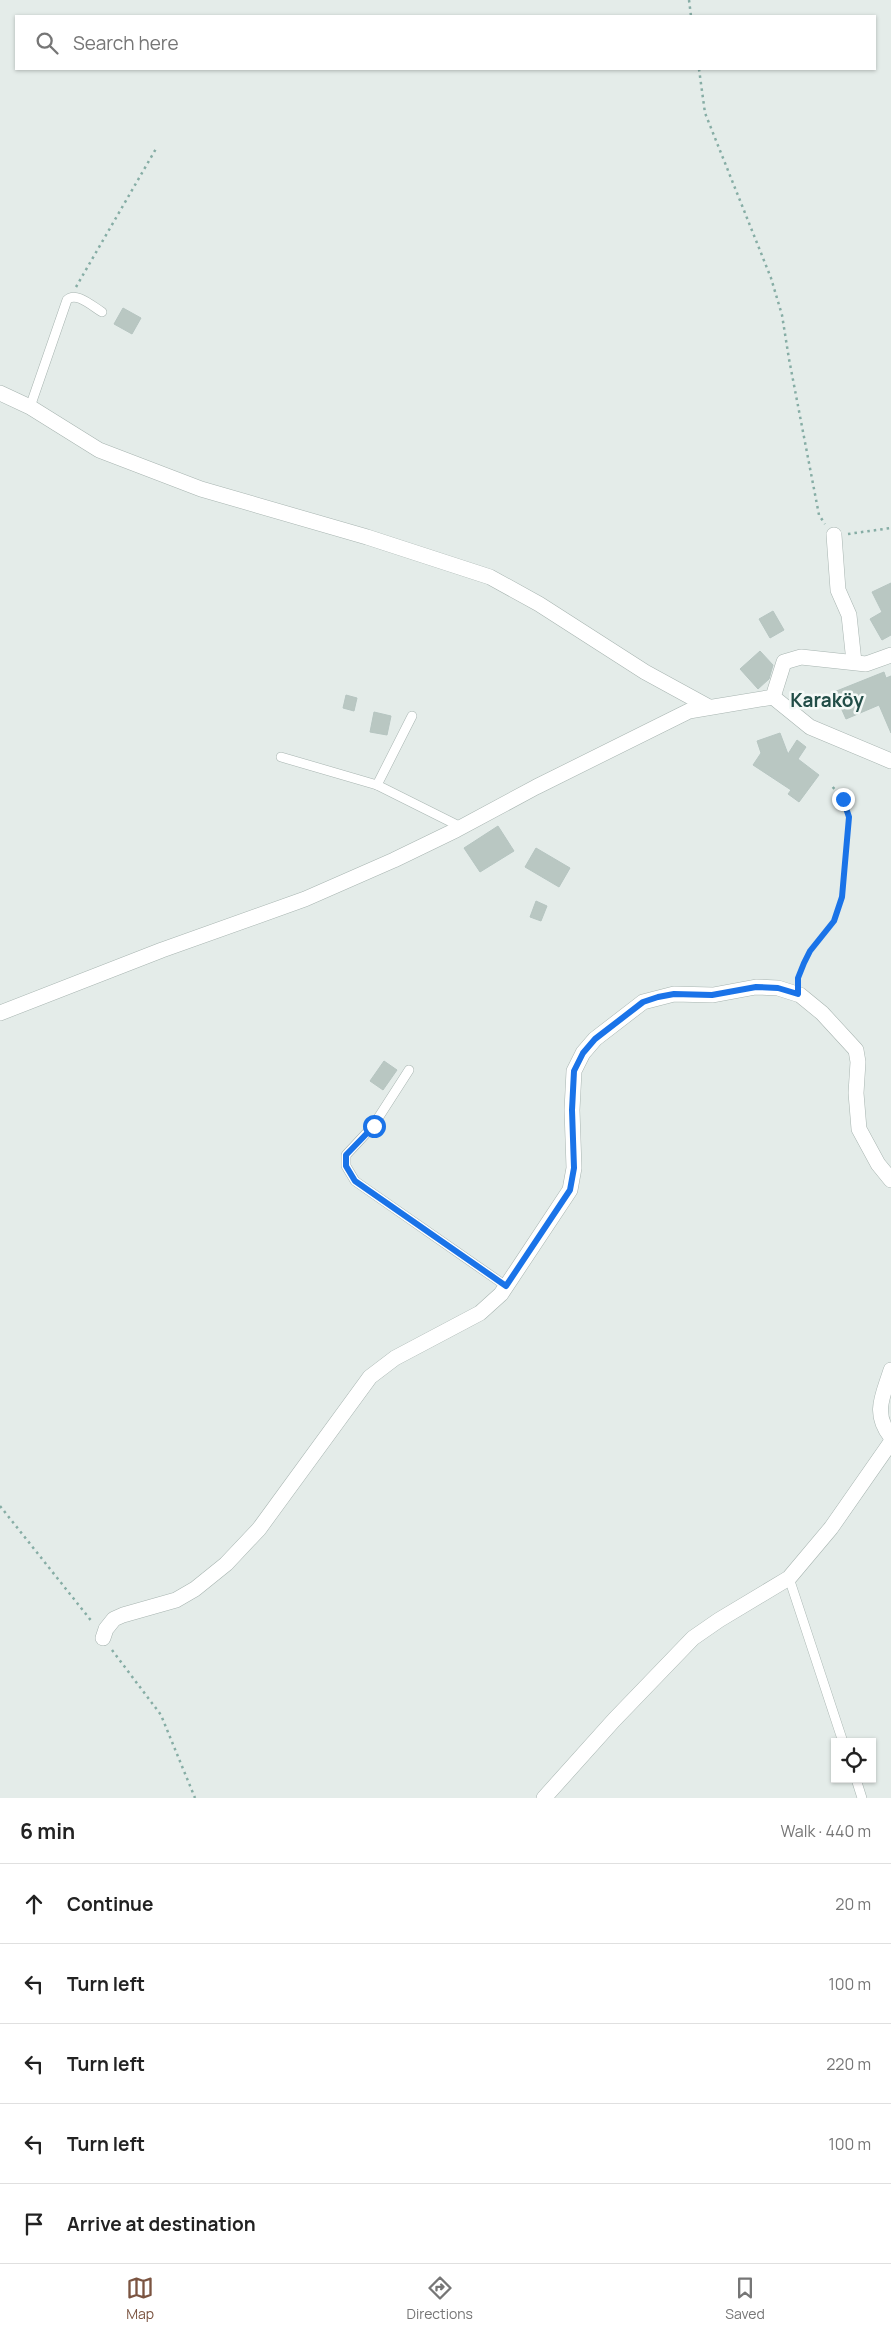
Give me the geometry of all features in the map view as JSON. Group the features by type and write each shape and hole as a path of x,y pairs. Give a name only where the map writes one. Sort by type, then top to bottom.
{"street":[{"path":"0,393 30,408 99,450 202,489 367,537 490,577 539,604 645,672 709,707"},
{"path":"834,535 838,590 849,615 854,662"},
{"path":"773,697 784,662 801,657 866,664 891,655"},
{"path":"0,1013 162,950 304,899 461,827 657,725 689,711 773,697 810,727 891,761"},
{"path":"103,1638 106,1629 114,1619 176,1600 195,1589 226,1564 258,1529 370,1376 395,1358 480,1313 501,1294 570,1190 574,1168 572,1110 574,1071 583,1053 595,1039 643,1002 674,994 712,995 756,987 778,988 798,994 822,1013 856,1050 858,1062 856,1094 859,1129 870,1152 891,1180"},
{"path":"891,1370 881,1403 880,1416 884,1428 891,1437"},
{"path":"544,1798 614,1720 693,1638 789,1578 831,1528 891,1442"}],"lane":[{"path":"30,408 67,300 70,297 76,296 102,312"},
{"path":"377,785 412,716"},
{"path":"281,757 377,785 461,827"},
{"path":"409,1070 374,1126 346,1155 346,1166 355,1181 506,1286"},
{"path":"789,1578 842,1738"},
{"path":"857,1783 862,1798"}],"path":[{"path":"689,0 691,15"},
{"path":"699,70 705,113 771,278 782,315 788,360 819,515 834,535 865,533 891,528"},
{"path":"70,297 157,147"},
{"path":"798,994 798,978 804,963 810,951 834,921 842,897 849,817 843,799 831,785"}],"building":[{"path":"123,308 141,318 132,334 114,324"},
{"path":"891,583 891,635 882,640 870,619 882,612 872,592"},
{"path":"773,611 784,630 770,638 759,619"},
{"path":"760,651 773,665 769,679 758,689 740,669"},
{"path":"884,672 886,678 891,676 891,733 879,705 846,719 834,692"},
{"path":"346,695 357,698 354,711 343,708"},
{"path":"374,712 391,716 387,735 370,732"},
{"path":"780,733 788,754 797,740 806,747 798,759 819,775 799,802 788,794 791,790 753,765 761,753 757,741"},
{"path":"498,826 514,851 480,872 464,848"},
{"path":"536,848 570,868 559,887 525,867"},
{"path":"536,901 547,906 541,921 530,917"},
{"path":"384,1061 397,1070 383,1090 370,1081"}],"district":[{"name":"Karaköy","path":"827,700"}],"route":[{"path":"374,1126 346,1155 346,1166 355,1181 506,1286 570,1190 574,1168 572,1110 574,1071 583,1053 595,1039 643,1002 658,997 674,994 712,995 756,987 778,988 798,994 798,978 804,963 810,951 834,921 842,897 849,817 843,799"}]}
